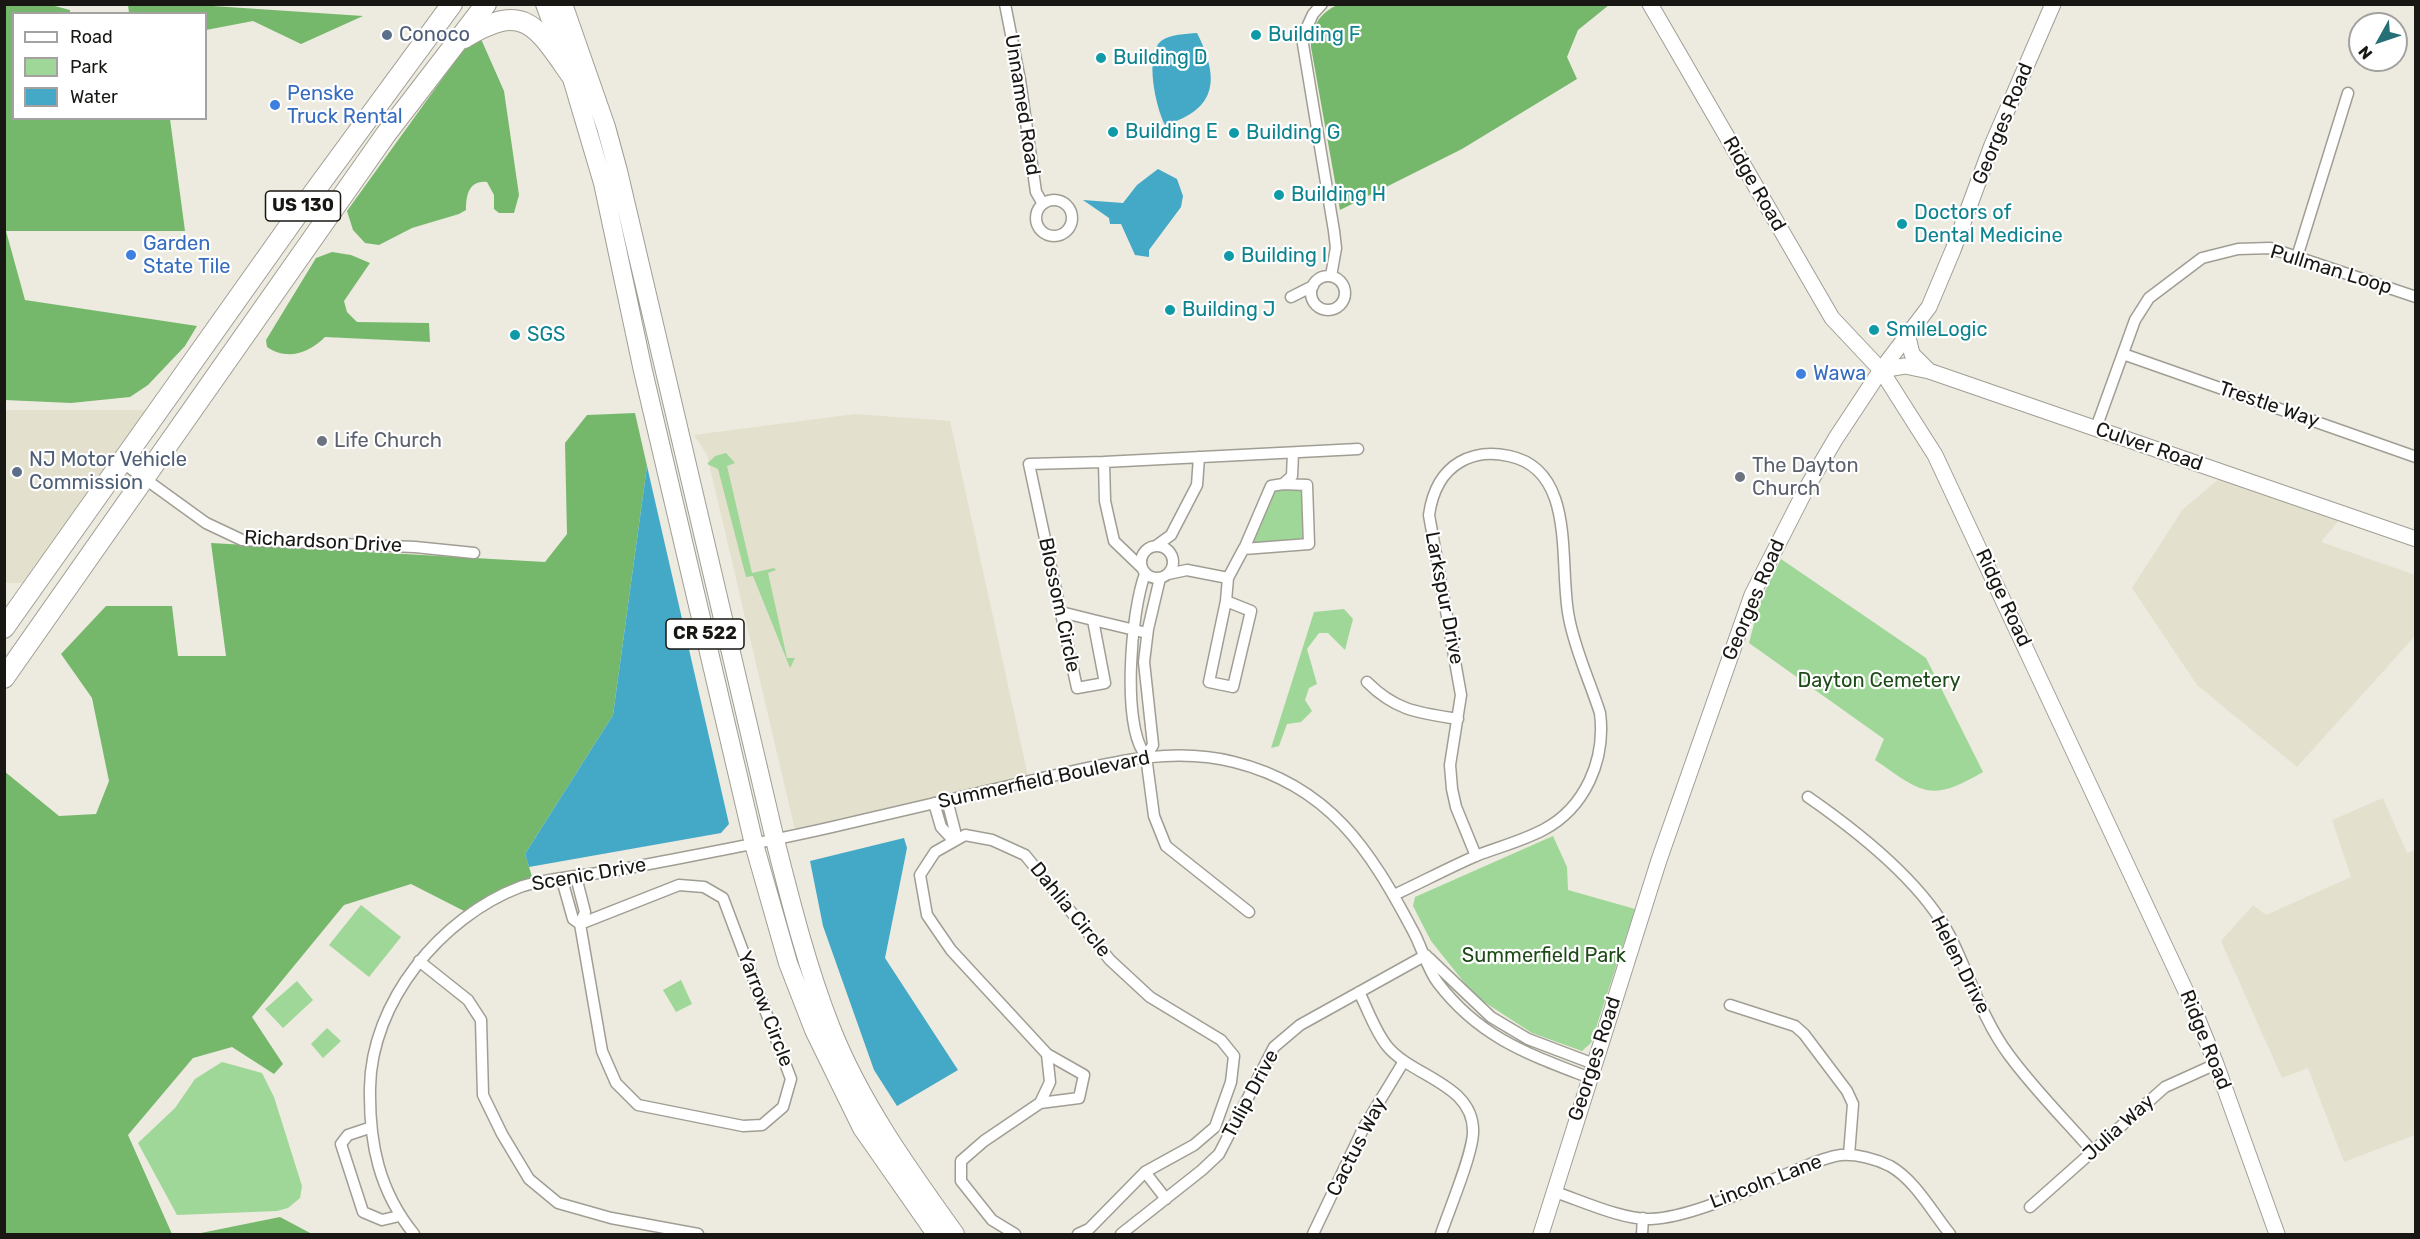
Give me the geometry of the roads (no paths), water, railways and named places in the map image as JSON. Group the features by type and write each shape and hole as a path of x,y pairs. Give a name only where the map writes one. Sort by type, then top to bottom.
{"highway":[{"name":"US 130","path":"4,628 292,222 452,4"},
{"name":"US 130","path":"4,678 386,134 486,4"},
{"path":"454,45 494,22 505,18 522,20 549,44 571,75"}],"main road":[{"name":"CR 522","path":"545,4 571,75 603,183 643,371 754,844 788,963 814,1030 862,1128 936,1234"},
{"name":"CR 522","path":"563,4 606,127 618,171 775,840 801,938 831,1029 862,1092 904,1164 955,1234"}],"street":[{"name":"Unnamed Road","path":"1005,4 1020,80 1036,192 1043,204"},
{"path":"1322,4 1313,14 1302,38 1334,231 1336,248 1331,276"},
{"name":"Ridge Road","path":"1650,4 1832,318 1881,370 1935,455 1958,500 2190,1000 2217,1064 2277,1234"},
{"name":"Georges Road","path":"1541,1234 1659,860 1752,595 1806,489 1881,370 1908,337 1931,302 1992,145 2053,4"},
{"path":"2297,257 2348,93"},
{"name":"Pullman Loop","path":"2096,428 2134,320 2149,298 2202,258 2238,249 2270,248 2415,297"},
{"path":"1291,297 1313,286 1322,278 1331,276 1341,282 1345,292 1344,299 1338,307 1326,310 1318,307 1313,299 1313,286"},
{"path":"1908,337 1911,353 1929,371"},
{"name":"Trestle Way","path":"2122,354 2415,457"},
{"name":"Culver Road","path":"1881,370 1905,366 1929,371 2415,539"},
{"name":"Blossom Circle","path":"1147,633 1093,620 1105,683 1077,688 1029,464 1358,449"},
{"path":"1284,484 1292,477 1293,453"},
{"name":"Larkspur Drive","path":"1394,895 1476,856 1543,830 1570,810 1592,776 1598,759 1602,728 1600,713 1568,616 1555,496 1539,471 1517,458 1501,454 1474,456 1451,468 1442,478 1430,502 1431,539 1461,695 1450,765 1452,789 1456,807 1476,856"},
{"path":"1146,756 1153,745 1144,662 1147,633 1164,576 1173,566 1172,535 1197,485 1199,457"},
{"path":"1104,462 1105,501 1114,541 1143,571 1164,576 1187,570 1228,578"},
{"name":"Richardson Drive","path":"123,463 206,523 242,540 415,547 474,553"},
{"path":"1226,601 1251,611 1233,687 1209,682 1226,601 1228,578 1271,486 1307,485 1309,544 1244,548"},
{"path":"1126,553 1144,552 1172,535"},
{"path":"1156,546 1163,547 1187,570"},
{"path":"1144,552 1134,629 1130,692 1138,746 1146,756 1154,816 1166,846 1249,912"},
{"path":"1061,612 1093,620"},
{"path":"1366,682 1379,695 1406,710 1458,719"},
{"name":"Summerfield Boulevard","path":"754,844 1146,756 1173,754 1228,760 1297,787 1324,806 1350,830 1370,854 1394,895 1426,955 1435,980 1478,1026 1517,1049 1592,1071"},
{"name":"Helen Drive","path":"1808,797 1857,831 1936,913 1950,936 1985,1014 2009,1055 2092,1152"},
{"path":"947,800 955,831 954,841"},
{"path":"934,803 941,827 954,841"},
{"name":"Dahlia Circle","path":"954,841 965,835 992,840 1025,855 1110,960 1150,997 1221,1040 1234,1056 1232,1082 1215,1127 1194,1145 1145,1172 1089,1229 1078,1234"},
{"path":"954,841 935,852 920,875 927,915 951,950 1047,1054 1084,1075 1079,1098 1040,1103 984,1141 961,1161 961,1181 992,1220 1015,1234"},
{"name":"Scenic Drive","path":"414,1234 399,1216 386,1189 369,1128 370,1065 389,1009 419,961 438,941 479,909 522,887 754,844"},
{"name":"Yarrow Circle","path":"576,877 585,912 580,924 602,1051 616,1083 638,1105 742,1126 762,1125 783,1107 791,1078 723,898 704,887 679,885 580,924"},
{"name":"Yarrow Circle","path":"562,880 573,919 580,924"},
{"name":"Tulip Drive","path":"1121,1234 1219,1154 1274,1047 1300,1025 1426,955"},
{"path":"419,961 468,999 481,1020 483,1095 529,1179 558,1203 611,1218 698,1234"},
{"path":"1359,992 1387,1046 1404,1061 1458,1096 1470,1113 1473,1135 1441,1234"},
{"path":"1731,1005 1795,1026 1804,1034 1847,1090 1853,1104 1849,1155"},
{"path":"1040,1103 1050,1082 1047,1054"},
{"name":"Cactus Way","path":"1313,1234 1364,1126 1404,1061"},
{"name":"Julia Way","path":"2030,1207 2165,1087 2217,1064"},
{"path":"369,1128 348,1135 341,1144 363,1212 382,1220 399,1216"},
{"name":"Lincoln Lane","path":"1555,1192 1643,1218 1679,1213 1721,1200 1811,1164 1849,1155 1890,1166 1904,1177 1950,1234"},
{"path":"1145,1172 1166,1199"},
{"path":"1642,1234 1643,1218"}],"water":[{"path":"1197,33 1209,64 1210,90 1196,110 1165,125 1158,107 1153,82 1152,69 1156,48 1161,41 1169,37"},
{"path":"1158,169 1177,179 1183,196 1181,207 1149,250 1149,257 1135,255 1121,224 1110,224 1109,218 1083,200 1123,203 1137,185"},
{"path":"647,466 729,824 721,833 529,867 525,854 613,715"},
{"path":"904,838 907,848 885,958 958,1070 897,1106 874,1070 823,926 810,861"}],"place":[{"name":"Conoco","path":"387,35"},
{"name":"Building F","path":"1256,35"},
{"name":"Building D","path":"1101,58"},
{"name":"Penske Truck Rental","path":"275,105"},
{"name":"Building E","path":"1113,132"},
{"name":"Building G","path":"1234,133"},
{"name":"Building H","path":"1279,195"},
{"name":"Doctors of Dental Medicine","path":"1902,224"},
{"name":"Garden State Tile","path":"131,255"},
{"name":"Building I","path":"1229,256"},
{"name":"Building J","path":"1170,310"},
{"name":"SmileLogic","path":"1874,330"},
{"name":"SGS","path":"515,335"},
{"name":"Wawa","path":"1801,374"},
{"name":"Life Church","path":"322,441"},
{"name":"NJ Motor Vehicle Commission","path":"17,472"},
{"name":"The Dayton Church","path":"1740,477"}],"park label":[{"name":"Dayton Cemetery","path":"1879,681"},
{"name":"Summerfield Park","path":"1544,956"}]}
